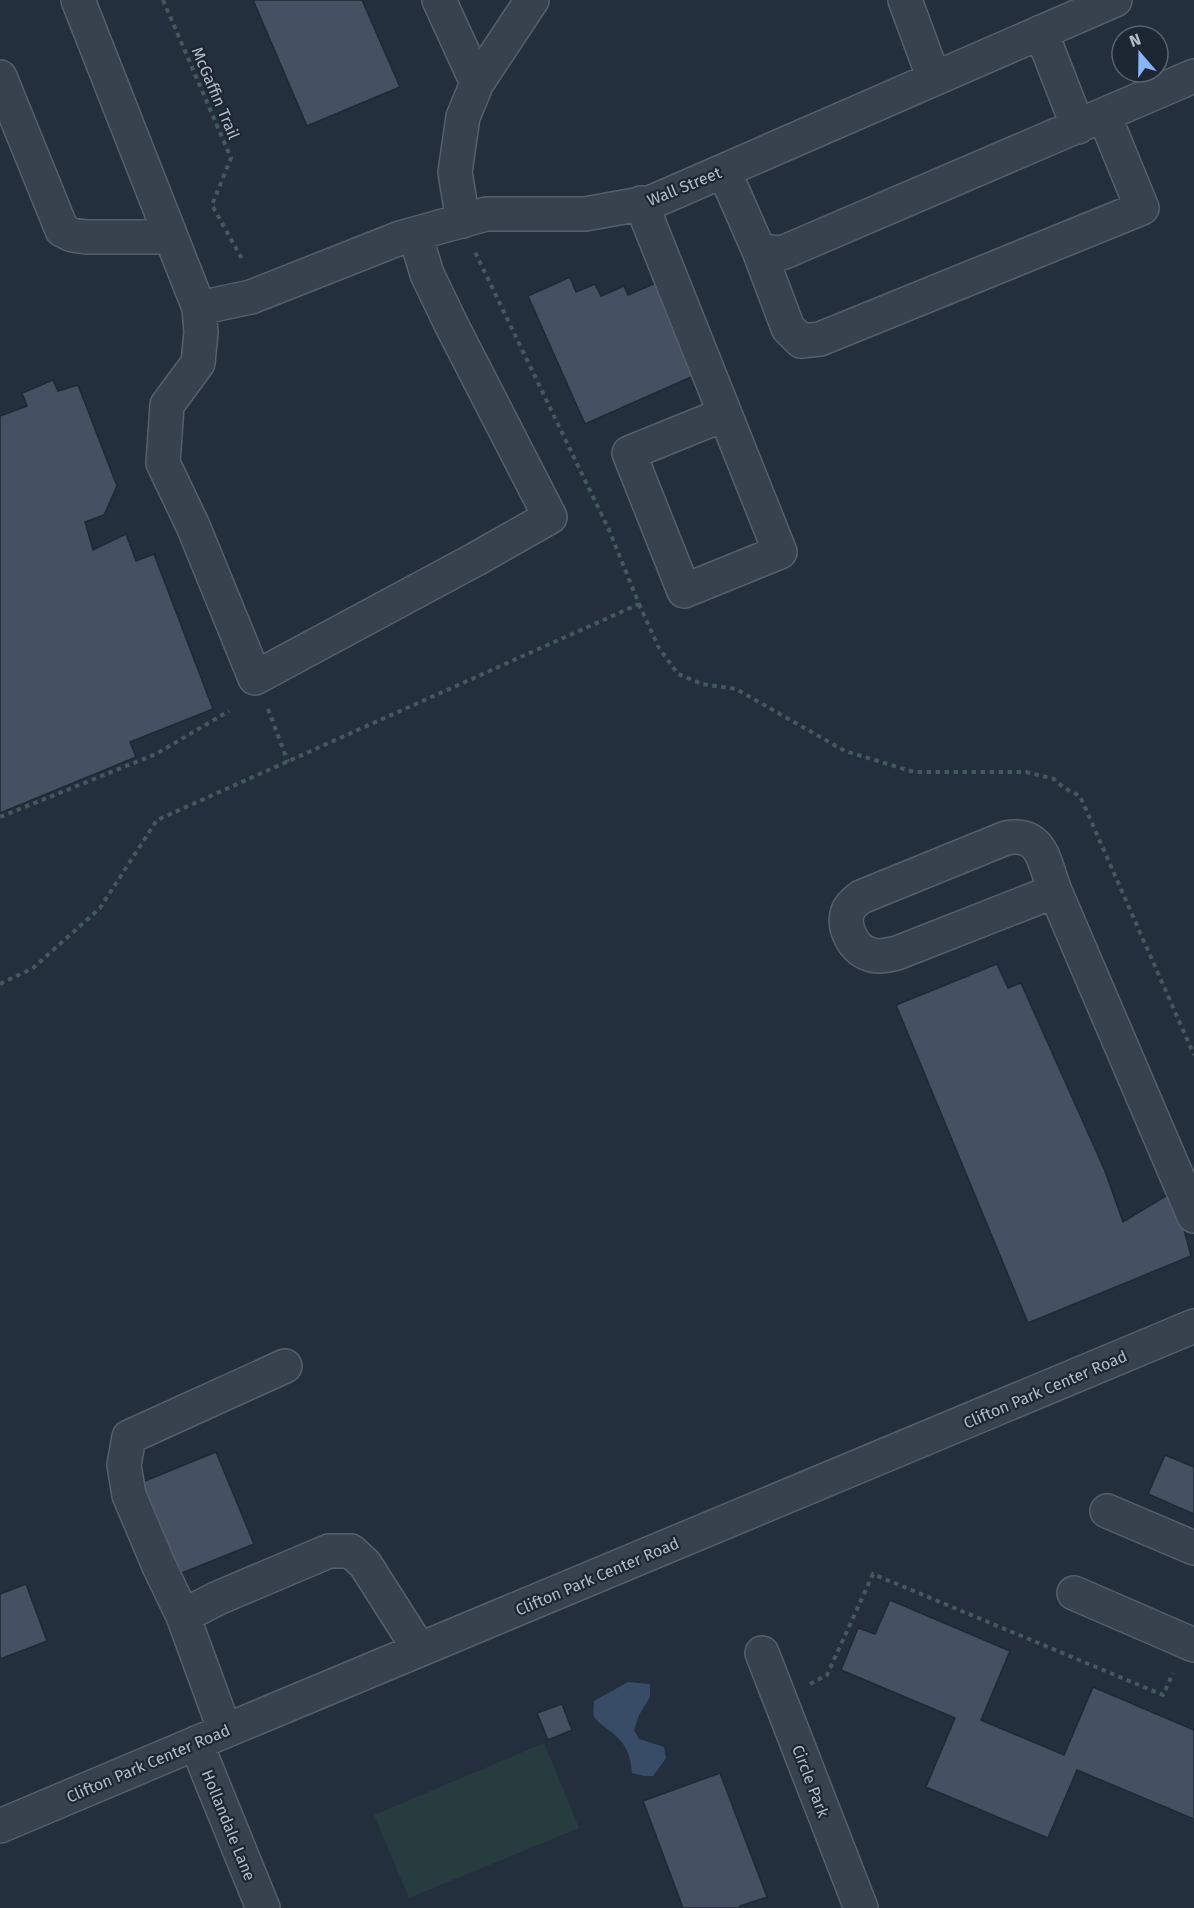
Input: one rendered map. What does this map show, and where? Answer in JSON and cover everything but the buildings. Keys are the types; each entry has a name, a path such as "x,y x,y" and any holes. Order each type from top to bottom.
{"street":[{"path":"78,0 199,308 201,332 198,363 167,405 163,463 193,526 255,678 550,517 427,274 415,234"},
{"path":"439,0 477,83"},
{"path":"463,221 455,172 463,117 477,83 532,0"},
{"path":"905,0 934,79"},
{"name":"Wall Street","path":"199,308 251,297 400,238 486,214 585,214 652,201 1115,0"},
{"path":"724,171 759,250 788,328 801,341 820,339 1142,208 1041,32"},
{"path":"759,250 782,253 1194,76"},
{"path":"0,77 62,230 72,235 86,237 171,237"},
{"path":"640,203 725,414 780,552 684,591 629,453 725,414"},
{"path":"1055,891 897,953 880,956 869,955 857,947 847,925 848,912 854,902 861,897 1005,838 1018,835 1030,839 1036,845 1194,1216"},
{"name":"Clifton Park Center Road","path":"0,1826 1194,1326"},
{"name":"Hollandale Lane","path":"263,1908 210,1737 183,1616 129,1495 124,1465 129,1437 285,1366"},
{"path":"1107,1511 1194,1548"},
{"path":"183,1616 218,1598 329,1551 351,1551 365,1564 419,1649"},
{"path":"1074,1593 1190,1643"},
{"name":"Circle Park","path":"762,1653 861,1908"}],"path":[{"name":"McGaffin Trail","path":"163,0 231,158 212,205 242,259"},
{"path":"639,604 659,648 678,674 702,684 736,689 845,751 914,772 1026,772 1054,779 1064,788 1080,796 1194,1055"},
{"path":"267,709 288,762"},
{"path":"0,817 156,754 229,711"},
{"path":"779,1699 827,1675 873,1574 1163,1695 1190,1643"}],"green space":[{"path":"544,1743 579,1828 409,1898 374,1815"}],"water":[{"path":"628,1682 650,1684 650,1697 639,1715 634,1730 639,1739 664,1747 666,1758 653,1776 632,1773 623,1743 594,1716 594,1701"}]}
